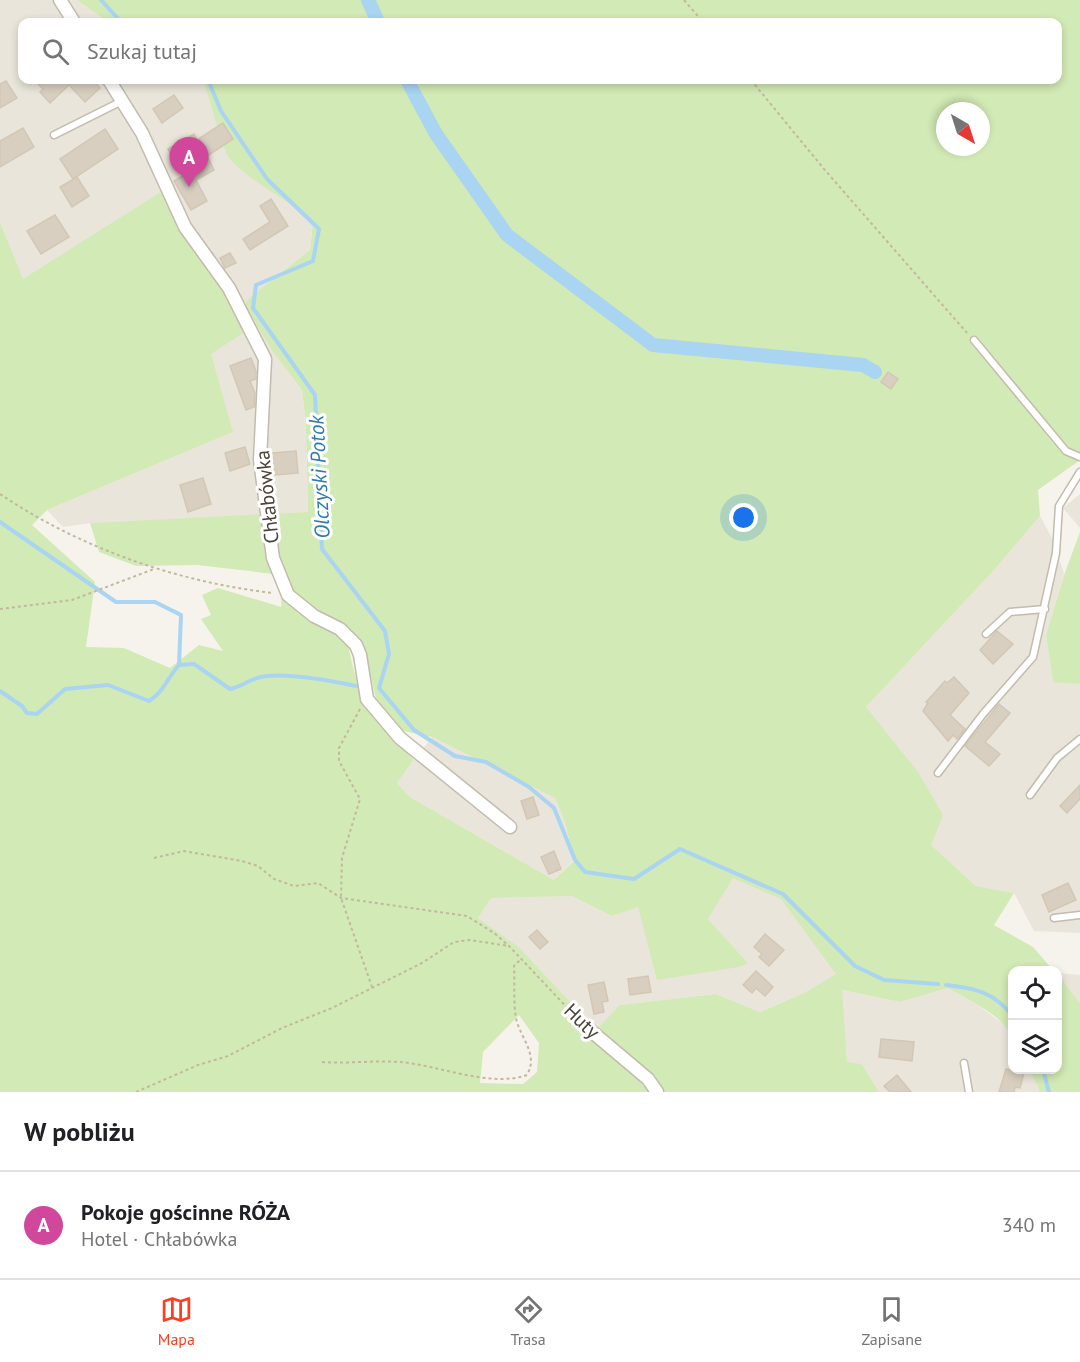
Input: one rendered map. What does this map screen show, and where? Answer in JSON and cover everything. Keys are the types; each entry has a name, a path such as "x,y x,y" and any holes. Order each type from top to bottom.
{"street":[{"path":"60,0 71,18"},
{"name":"Chłabówka","path":"111,84 142,133 185,227 229,288 265,359 260,460 273,558 288,595 314,616 340,629 356,645 367,699"},
{"path":"367,699 400,738 510,827"},
{"name":"Huty","path":"584,1025 648,1079 657,1092"}],"lane":[{"path":"54,135 122,101"},
{"path":"974,340 1066,451 1080,457"},
{"path":"938,773 983,714 1027,667 1033,657 1046,609 1056,554 1059,506 1080,472"},
{"path":"986,634 1010,612 1046,609"},
{"path":"1030,795 1057,758 1080,739"},
{"path":"1054,918 1080,915"},
{"path":"964,1063 969,1092"}],"path":[{"path":"684,0 700,18"},
{"path":"754,84 824,169 974,340"},
{"path":"0,494 32,516 154,568 240,589 288,595"},
{"path":"0,609 72,600 154,568"},
{"path":"367,699 357,712 339,748 339,761 360,799 342,858 341,898 372,987"},
{"path":"154,858 184,851 242,861 258,866 273,879 294,886 318,883 341,898"},
{"name":"Huty","path":"341,898 467,916 494,933 509,946 584,1025"},
{"path":"136,1092 198,1065 228,1056 282,1028 332,1008 422,963 454,942 470,940 509,946"},
{"path":"322,1062 399,1062 472,1076 519,1078 527,1075 532,1067 530,1050 516,1018 514,966 521,959"}],"shaded area":[{"path":"0,0 77,0 102,18 18,18 18,84 204,84 214,110 264,186 293,204 313,222 310,250 248,299 275,355 302,390 306,425 308,513 90,523 63,527 47,510 233,432 22,279 0,222"},
{"path":"1080,494 1080,528 1063,508"},
{"path":"1040,516 1052,538 1064,573 1046,635 1053,681 1080,684 1080,933 1034,931 1014,893 976,886 931,845 866,707 995,569"},
{"path":"432,737 555,798 565,822 574,860 554,880 410,797 397,783"},
{"path":"733,877 781,898 837,974 804,993 760,1012 716,994 621,1005 596,1030 519,947 478,918 491,897 572,896 612,916 638,906 748,963 708,919"},
{"path":"1062,973 1080,975 1080,1003 1062,981"},
{"path":"948,988 978,1005 1008,1028 1008,1074 1031,1074 1039,1089 1038,1092 879,1092 862,1064 847,1063 841,990 900,1002"}],"green space":[{"path":"77,0 1080,0 1080,460 1038,490 1040,516 995,569 866,707 918,772 943,815 931,845 976,886 1014,893 994,925 1033,947 1050,966 1008,966 1008,1031 993,1015 948,988 900,1002 842,990 847,1062 862,1064 879,1092 0,1092 0,222 23,279 164,190 224,285 246,331 211,354 233,432 47,510 32,525 95,582 86,647 124,648 170,668 199,645 223,651 201,619 211,615 202,595 218,588 281,607 283,575 197,565 136,566 99,552 90,523 308,512 306,425 302,390 275,355 245,306 248,299 310,250 313,222 247,175 229,158 204,84 1062,84 1062,18 102,18","holes":["349,649 367,658 376,700 399,730 432,737 555,798 565,822 574,861 554,880 410,797 397,783 414,760 371,710 358,685","733,878 781,899 836,974 804,993 760,1012 716,994 620,1005 596,1030 519,947 478,918 491,898 572,896 612,916 638,907 657,980 739,967 748,963 708,919","519,1015 539,1043 537,1072 523,1084 480,1083 483,1052"]},
{"path":"1080,532 1080,684 1053,682 1046,635"},
{"path":"1062,980 1080,1003 1080,1092 1038,1092 1039,1089 1031,1074 1062,1074"}],"building":[{"path":"6,81 17,98 0,108 0,84"},
{"path":"38,84 96,84 100,88 85,102 69,85 50,103 40,92 43,89"},
{"path":"174,95 183,108 162,123 153,109"},
{"path":"223,123 233,139 207,156 214,170 196,180 207,201 191,210 174,181 183,176 168,149 194,134 197,140"},
{"path":"23,128 34,147 0,167 0,141"},
{"path":"105,129 118,149 73,179 60,159"},
{"path":"77,177 89,196 72,207 60,187"},
{"path":"271,199 288,226 250,250 243,239 270,222 260,206"},
{"path":"55,215 69,237 41,254 27,231"},
{"path":"230,253 236,263 225,268 220,258"},
{"path":"251,358 256,371 256,379 250,381 255,393 254,407 246,410 230,366"},
{"path":"888,372 898,379 891,389 881,382"},
{"path":"245,447 250,464 230,471 225,453"},
{"path":"296,451 298,473 274,475 272,453"},
{"path":"203,478 211,504 188,512 180,485"},
{"path":"997,631 1013,644 993,664 980,650"},
{"path":"954,677 969,693 950,715 965,729 957,739 953,735 948,741 923,711 928,703 926,702 945,681 947,683"},
{"path":"999,704 1010,713 985,742 1000,754 989,766 965,746"},
{"path":"1080,785 1080,799 1067,813 1060,806"},
{"path":"533,797 539,815 527,819 521,801"},
{"path":"554,851 561,869 549,874 541,857"},
{"path":"1068,883 1076,900 1049,912 1042,895"},
{"path":"537,930 548,942 540,949 529,937"},
{"path":"765,934 784,950 769,966 759,957 762,954 754,947"},
{"path":"756,971 773,987 765,996 756,988 752,993 743,985"},
{"path":"648,976 651,992 630,995 628,979"},
{"path":"604,982 608,1001 602,1002 604,1012 594,1014 588,985"},
{"path":"881,1039 914,1042 912,1061 879,1057"},
{"path":"1006,1069 1008,1074 1024,1074 1020,1088 1015,1087 1014,1092 999,1092"},
{"path":"897,1075 911,1092 890,1092 884,1086"}],"waterway":[{"name":"Olczyski Potok","path":"101,0 117,18"},
{"path":"368,0 376,18"},
{"name":"Olczyski Potok","path":"210,84 221,111 267,179 319,229 313,261 256,285 253,308 315,395 322,549 385,631 389,654 379,688 414,730 455,756 486,762 529,787 554,808 575,860 585,872 634,879 680,849 783,894 855,966 884,980 938,984"},
{"path":"409,84 436,134 507,235 653,345 863,365 875,372"},
{"path":"0,522 116,602 155,602 181,615 179,665"},
{"path":"0,691 22,706 27,713 37,714 65,689 108,685 149,701 162,689 179,665 194,664 230,689 257,678 271,676 308,678 356,686"},
{"name":"Olczyski Potok","path":"946,985 983,992 1008,1010"},
{"name":"Olczyski Potok","path":"1044,1074 1049,1092"}],"place":[{"name":"Pokoje gościnne RÓŻA","path":"189,187"}]}
